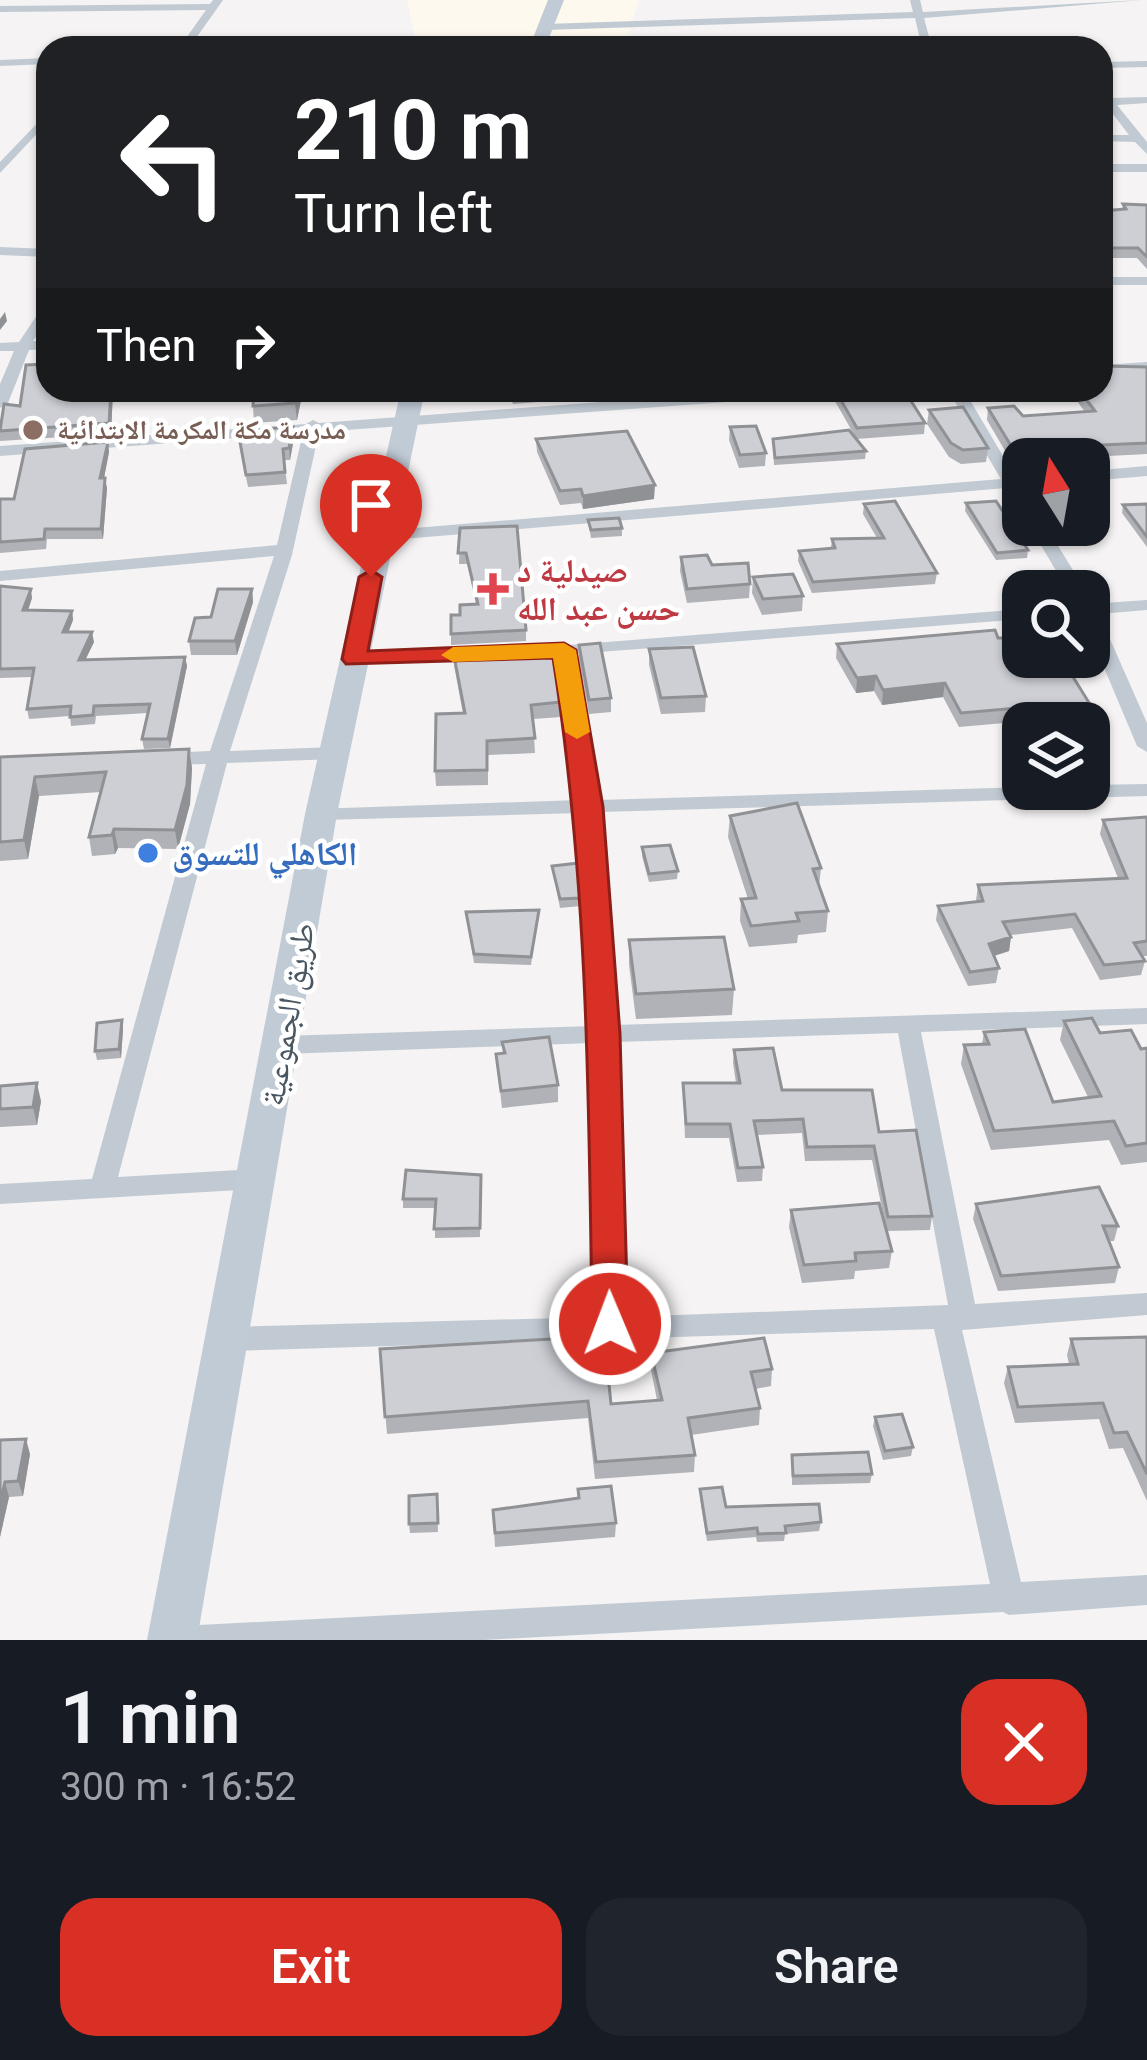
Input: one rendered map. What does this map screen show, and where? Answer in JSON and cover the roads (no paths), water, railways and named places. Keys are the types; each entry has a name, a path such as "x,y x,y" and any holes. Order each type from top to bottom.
{"main road":[{"path":"542,36 556,0"},
{"name":"طريق الجموعية","path":"172,1640 322,814 409,404"}],"street":[{"path":"915,0 925,36"},
{"path":"586,36 1136,0 1147,13"},
{"path":"0,9 215,4"},
{"path":"192,36 215,4"},
{"path":"0,63 36,62"},
{"path":"1113,65 1147,64"},
{"path":"1113,98 1147,100"},
{"path":"1113,109 1142,144"},
{"path":"0,169 36,128"},
{"path":"0,145 22,144"},
{"path":"1113,168 1147,168"},
{"path":"0,251 36,252"},
{"path":"1113,281 1146,281"},
{"path":"0,403 36,327"},
{"path":"0,346 36,345"},
{"path":"1113,368 1147,365"},
{"path":"0,451 313,425 409,404 468,402"},
{"path":"964,402 1002,459"},
{"path":"102,1188 218,757 284,550 313,425"},
{"path":"1110,474 1147,471"},
{"path":"379,536 1002,483"},
{"path":"0,576 284,550"},
{"path":"1110,608 1147,605"},
{"path":"610,1324 604,1034 590,807 553,650 1002,616"},
{"path":"1110,651 1139,708 1147,746"},
{"path":"354,659 494,653"},
{"path":"131,760 334,753"},
{"path":"322,814 1147,790"},
{"path":"282,1045 1147,1016"},
{"path":"908,1024 955,1320 1009,1600"},
{"path":"0,1194 257,1179"},
{"path":"228,1339 610,1324 955,1320 1147,1304"},
{"path":"199,1640 1147,1590"}],"place":[{"name":"مدرسة مكة المكرمة الابتدائية","path":"33,430"},
{"name":"صيدلية د حسن عبد الله","path":"493,589"},
{"name":"الكاهلي للتسوق","path":"148,853"}]}
